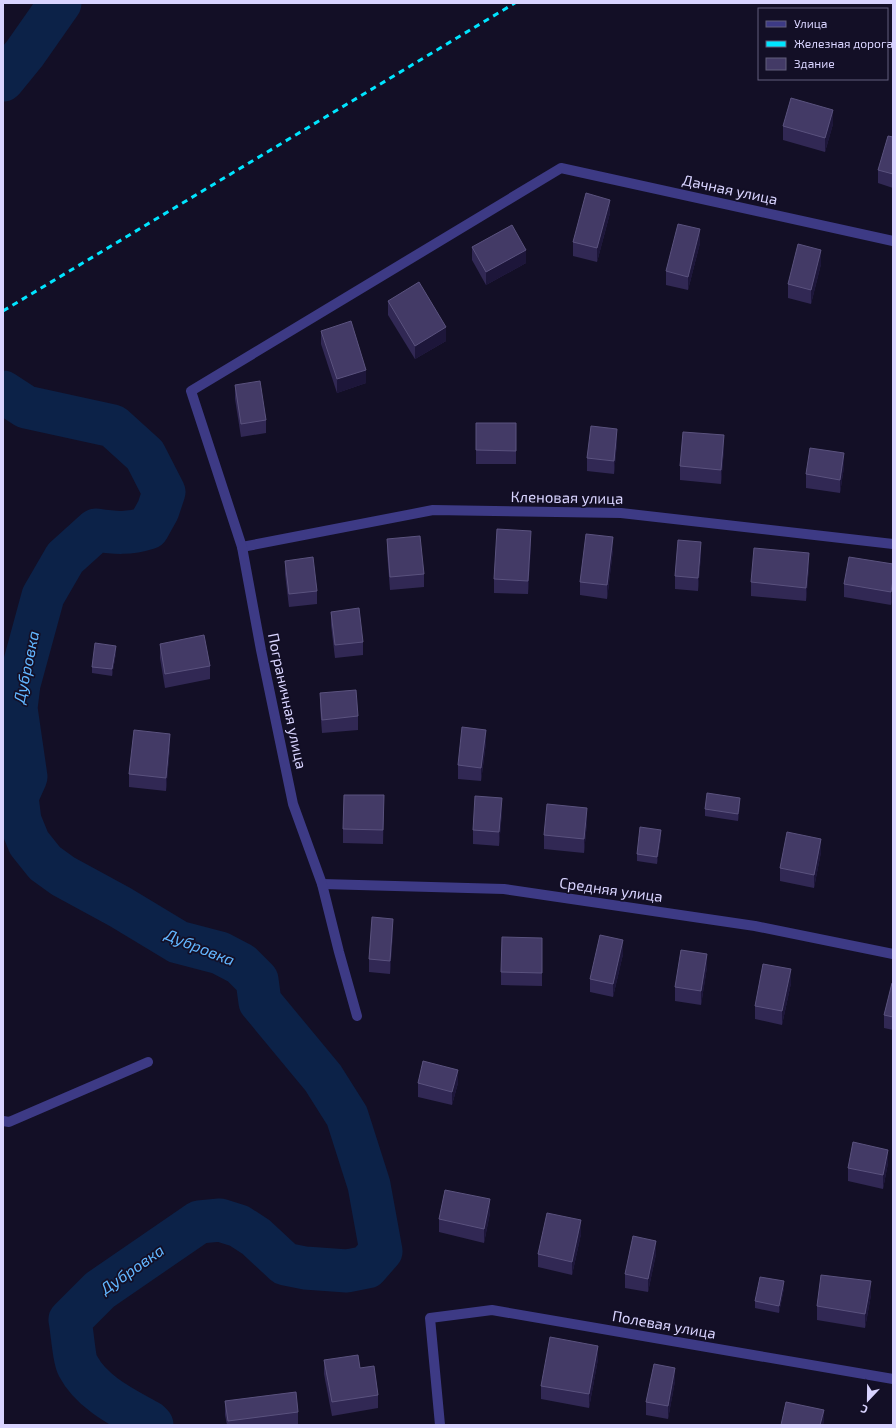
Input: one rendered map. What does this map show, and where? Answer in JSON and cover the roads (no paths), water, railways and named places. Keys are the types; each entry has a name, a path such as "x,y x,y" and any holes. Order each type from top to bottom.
{"street":[{"name":"Дачная улица","path":"191,391 561,168 893,241"},
{"name":"Пограничная улица","path":"191,391 242,547 261,650 293,804 322,884 357,1016"},
{"name":"Кленовая улица","path":"242,547 433,510 621,513 893,544"},
{"name":"Средняя улица","path":"322,884 504,890 755,926 893,954"},
{"path":"3,1121 9,1122 148,1062"},
{"name":"Полевая улица","path":"440,1425 430,1318 492,1310 893,1379"}],"waterway":[{"name":"Дубровка","path":"3,80 25,53 60,3"},
{"name":"Дубровка","path":"3,392 26,407 113,426 145,455 164,492 158,510 148,528 122,532 96,530 65,558 43,596 19,684 16,708 26,777 17,797 20,821 29,843 45,863 63,876 120,907 178,942 220,953 241,964 257,980 260,1002 323,1078 347,1116 369,1185 381,1251 367,1267 347,1271 305,1268 285,1264 256,1237 239,1226 220,1220 199,1222 100,1290 70,1320 74,1351 78,1366 84,1376 100,1392 152,1425"}],"railway":[{"path":"3,311 515,3"}]}
